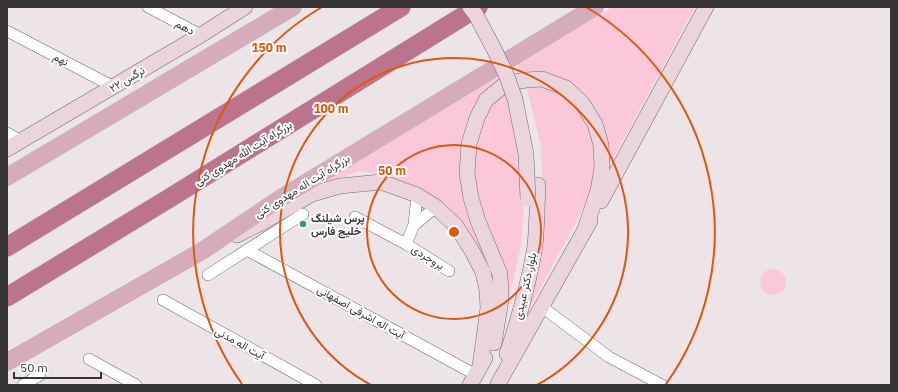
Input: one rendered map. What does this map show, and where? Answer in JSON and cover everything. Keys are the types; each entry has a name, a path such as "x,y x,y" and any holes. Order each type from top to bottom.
{"highway":[{"path":"7,247 401,7"},
{"name":"بزرگراه آیت الله مهدوی کنی","path":"7,297 168,200 478,7"}],"main road":[{"name":"نرگس ۲۲","path":"7,149 114,87 245,7"},
{"path":"7,177 292,7"},
{"name":"بلوار دکتر عبیدی","path":"470,7 476,15 494,49 506,74 515,99 526,154 528,199 525,252 514,296 494,343 475,375"},
{"name":"بلوار دکتر عبیدی","path":"481,7 499,39 521,93 534,150 538,185 535,245 530,271 522,307 497,384"},
{"name":"بزرگراه آیت اله مهدوی کنی","path":"7,362 202,251 281,198 595,7"},
{"path":"497,384 542,307 706,7"},
{"path":"494,343 501,300 500,274 478,221 471,198 467,173 469,144 477,118 486,100 503,86 514,82 542,78 566,88 582,103 595,124 601,145 602,167 598,191 585,229"},
{"path":"202,251 263,222 312,194 340,186 381,182 417,195 436,207 456,226 483,272 487,290 488,308 475,375"}],"street":[{"name":"دهم","path":"148,7 201,35"},
{"name":"نهم","path":"7,31 114,87"},
{"path":"7,133 21,141"},
{"name":"بروجردی","path":"406,244 414,225 417,195"},
{"name":"بروجردی","path":"414,225 436,207"},
{"path":"208,275 303,214"},
{"name":"بروجردی","path":"355,217 406,244 449,271"},
{"name":"آیت اله اشرفی اصفهانی","path":"247,250 475,375"},
{"name":"آیت اله مدنی","path":"163,300 316,385"},
{"path":"542,307 610,357 662,385"},
{"path":"89,359 136,385"},
{"path":"23,385 40,376"}],"shaded area":[{"path":"613,7 695,7 609,166 602,122 589,100 575,86 552,76 534,71 521,72 517,63"},
{"path":"499,76 501,81 475,105 462,143 495,270 498,299 489,272 408,184 377,174 359,171 310,189 377,150 474,89"},
{"path":"526,85 537,85 561,94 571,102 587,124 592,136 597,163 591,193 521,324 544,217 541,146"},
{"path":"506,93 522,152 524,203 521,244 512,286 504,310 481,216 473,170 477,142 487,111 498,97"},
{"path":"773,269 782,273 786,282 782,291 773,295 764,291 760,282 764,273"}],"place":[{"name":"پرس شیلنگ خلیج فارس","path":"303,224"}]}
